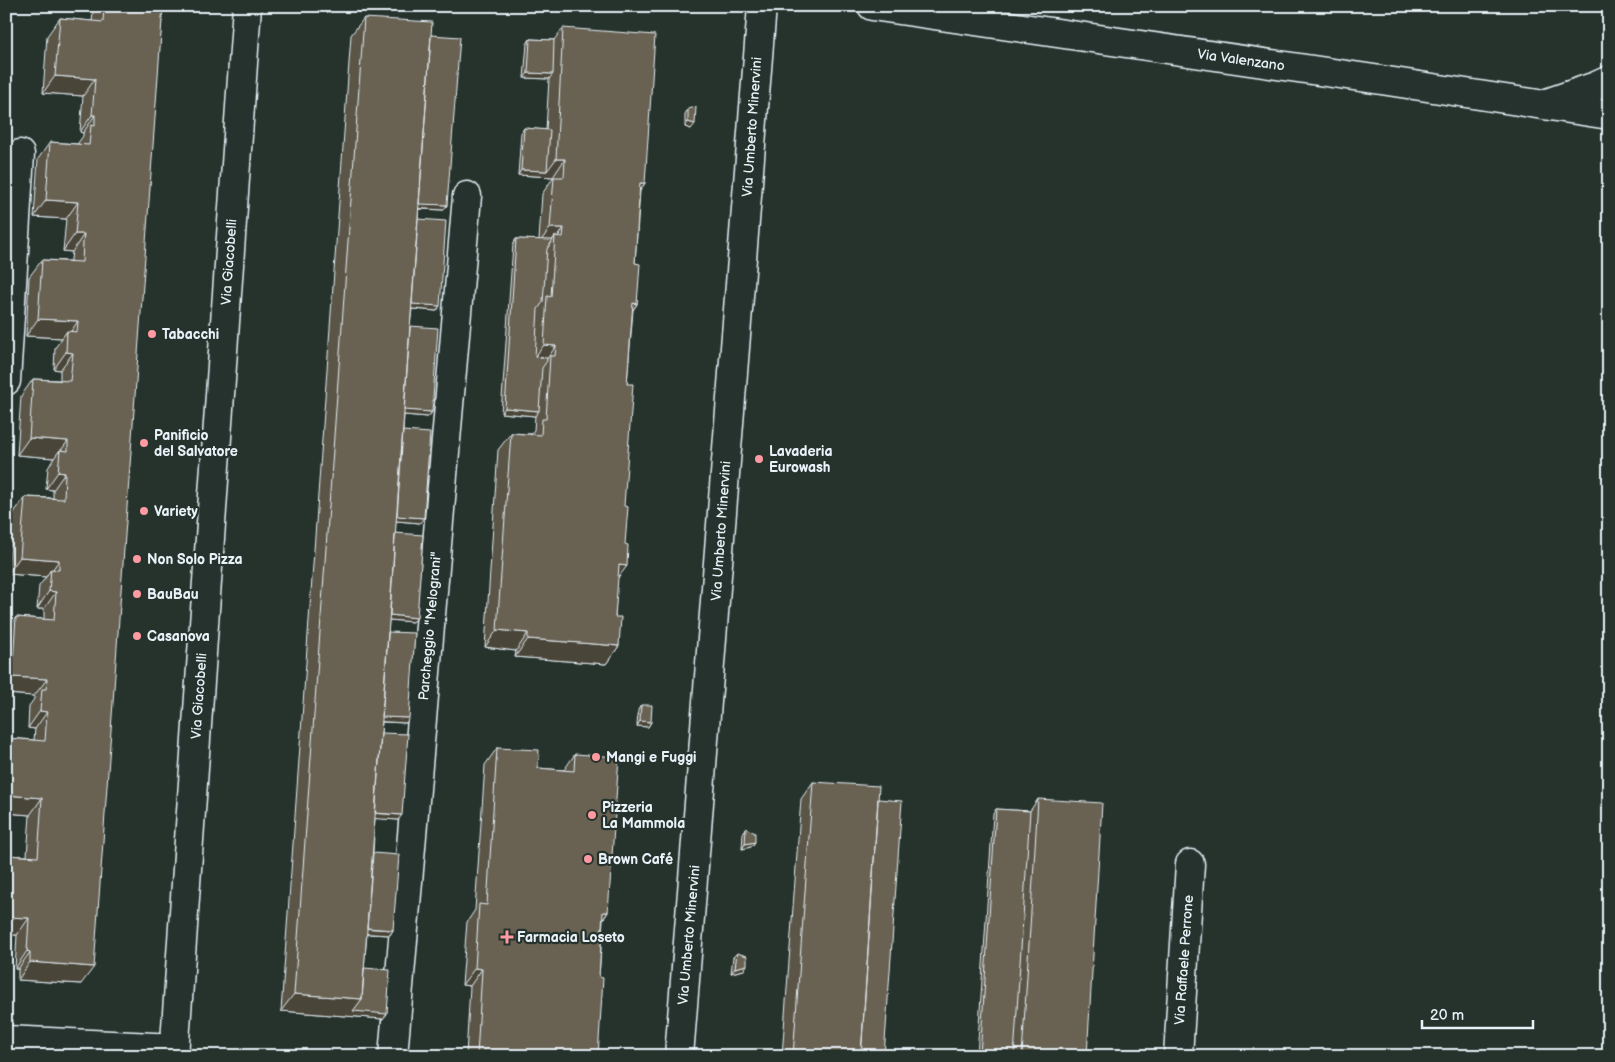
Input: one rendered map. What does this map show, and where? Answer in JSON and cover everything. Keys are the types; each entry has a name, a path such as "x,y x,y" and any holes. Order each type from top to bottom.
{"street":[{"name":"Via Giacobelli","path":"175,1052 247,6"},
{"name":"Via Umberto Minervini","path":"679,1056 762,6"},
{"name":"Via Valenzano","path":"872,6 1609,115"},
{"path":"1543,105 1609,80"},
{"path":"1543,105 1609,123"},
{"path":"6,381 20,154"},
{"name":"Parcheggio \"Melograni\"","path":"393,1056 467,196"},
{"name":"Via Raffaele Perrone","path":"1178,1056 1190,864"},
{"path":"6,1040 175,1052"}],"building":[{"path":"104,6 163,6 94,967 30,962 30,952 27,951 29,918 6,917 6,855 38,857 42,798 6,795 6,753 7,738 45,741 47,712 40,711 42,689 46,689 47,679 12,677 16,617 54,620 56,592 49,591 51,569 59,570 59,560 20,557 25,497 64,499 65,473 58,472 60,450 68,451 68,441 29,438 33,379 70,381 73,353 66,352 67,331 77,332 78,321 38,319 42,260 82,262 84,234 75,234 78,202 46,200 50,142 89,145 91,125 95,126 95,115 92,115 95,79 55,76 60,18 103,22"},
{"path":"364,18 432,22 362,999 294,994"},
{"path":"563,28 655,35 645,183 640,183 635,263 640,264 637,304 633,303 627,384 633,384 624,506 628,507 625,544 628,545 627,566 619,565 615,617 621,617 619,646 528,639 528,633 497,630 511,433 541,435 542,419 546,419 550,356 555,356 556,346 544,345 547,296 551,297 555,236 563,237 564,228 550,228 554,177 564,177 565,159 556,159"},
{"path":"431,35 460,37 447,205 419,204"},
{"path":"530,39 554,40 553,74 528,73"},
{"path":"696,107 695,124 688,122 688,109"},
{"path":"524,128 550,130 547,171 521,170"},
{"path":"418,219 446,221 440,306 412,304"},
{"path":"516,239 553,240 547,249 543,302 538,309 535,357 547,358 542,368 539,411 505,408"},
{"path":"410,326 438,328 432,412 404,410"},
{"path":"403,431 430,433 424,518 397,516"},
{"path":"395,533 423,535 417,618 390,615"},
{"path":"388,632 415,633 409,718 382,717"},
{"path":"641,705 652,705 651,722 640,721"},
{"path":"381,733 408,734 402,815 375,813"},
{"path":"497,748 539,750 538,768 574,771 575,754 619,757 608,912 603,912 599,977 603,978 598,1056 477,1056 482,969 475,968 479,904 487,905"},
{"path":"813,782 879,786 861,1056 793,1056"},
{"path":"878,799 902,801 884,1056 861,1056"},
{"path":"1038,799 1102,803 1087,1056 1022,1056"},
{"path":"996,809 1030,811 1014,1056 980,1056"},
{"path":"746,828 755,833 755,842 745,844"},
{"path":"373,853 399,855 393,930 367,928"},
{"path":"737,953 747,956 747,965 735,968"},
{"path":"364,968 390,970 387,1014 353,1011 362,999"}],"place":[{"name":"Tabacchi","path":"152,334"},
{"name":"Panificio del Salvatore","path":"144,443"},
{"name":"Lavaderia Eurowash","path":"759,459"},
{"name":"Variety","path":"144,511"},
{"name":"Non Solo Pizza","path":"137,559"},
{"name":"BauBau","path":"137,594"},
{"name":"Casanova","path":"137,636"},
{"name":"Mangi e Fuggi","path":"596,757"},
{"name":"Pizzeria La Mammola","path":"592,815"},
{"name":"Brown Café","path":"588,859"},
{"name":"Farmacia Loseto","path":"507,937"}]}
